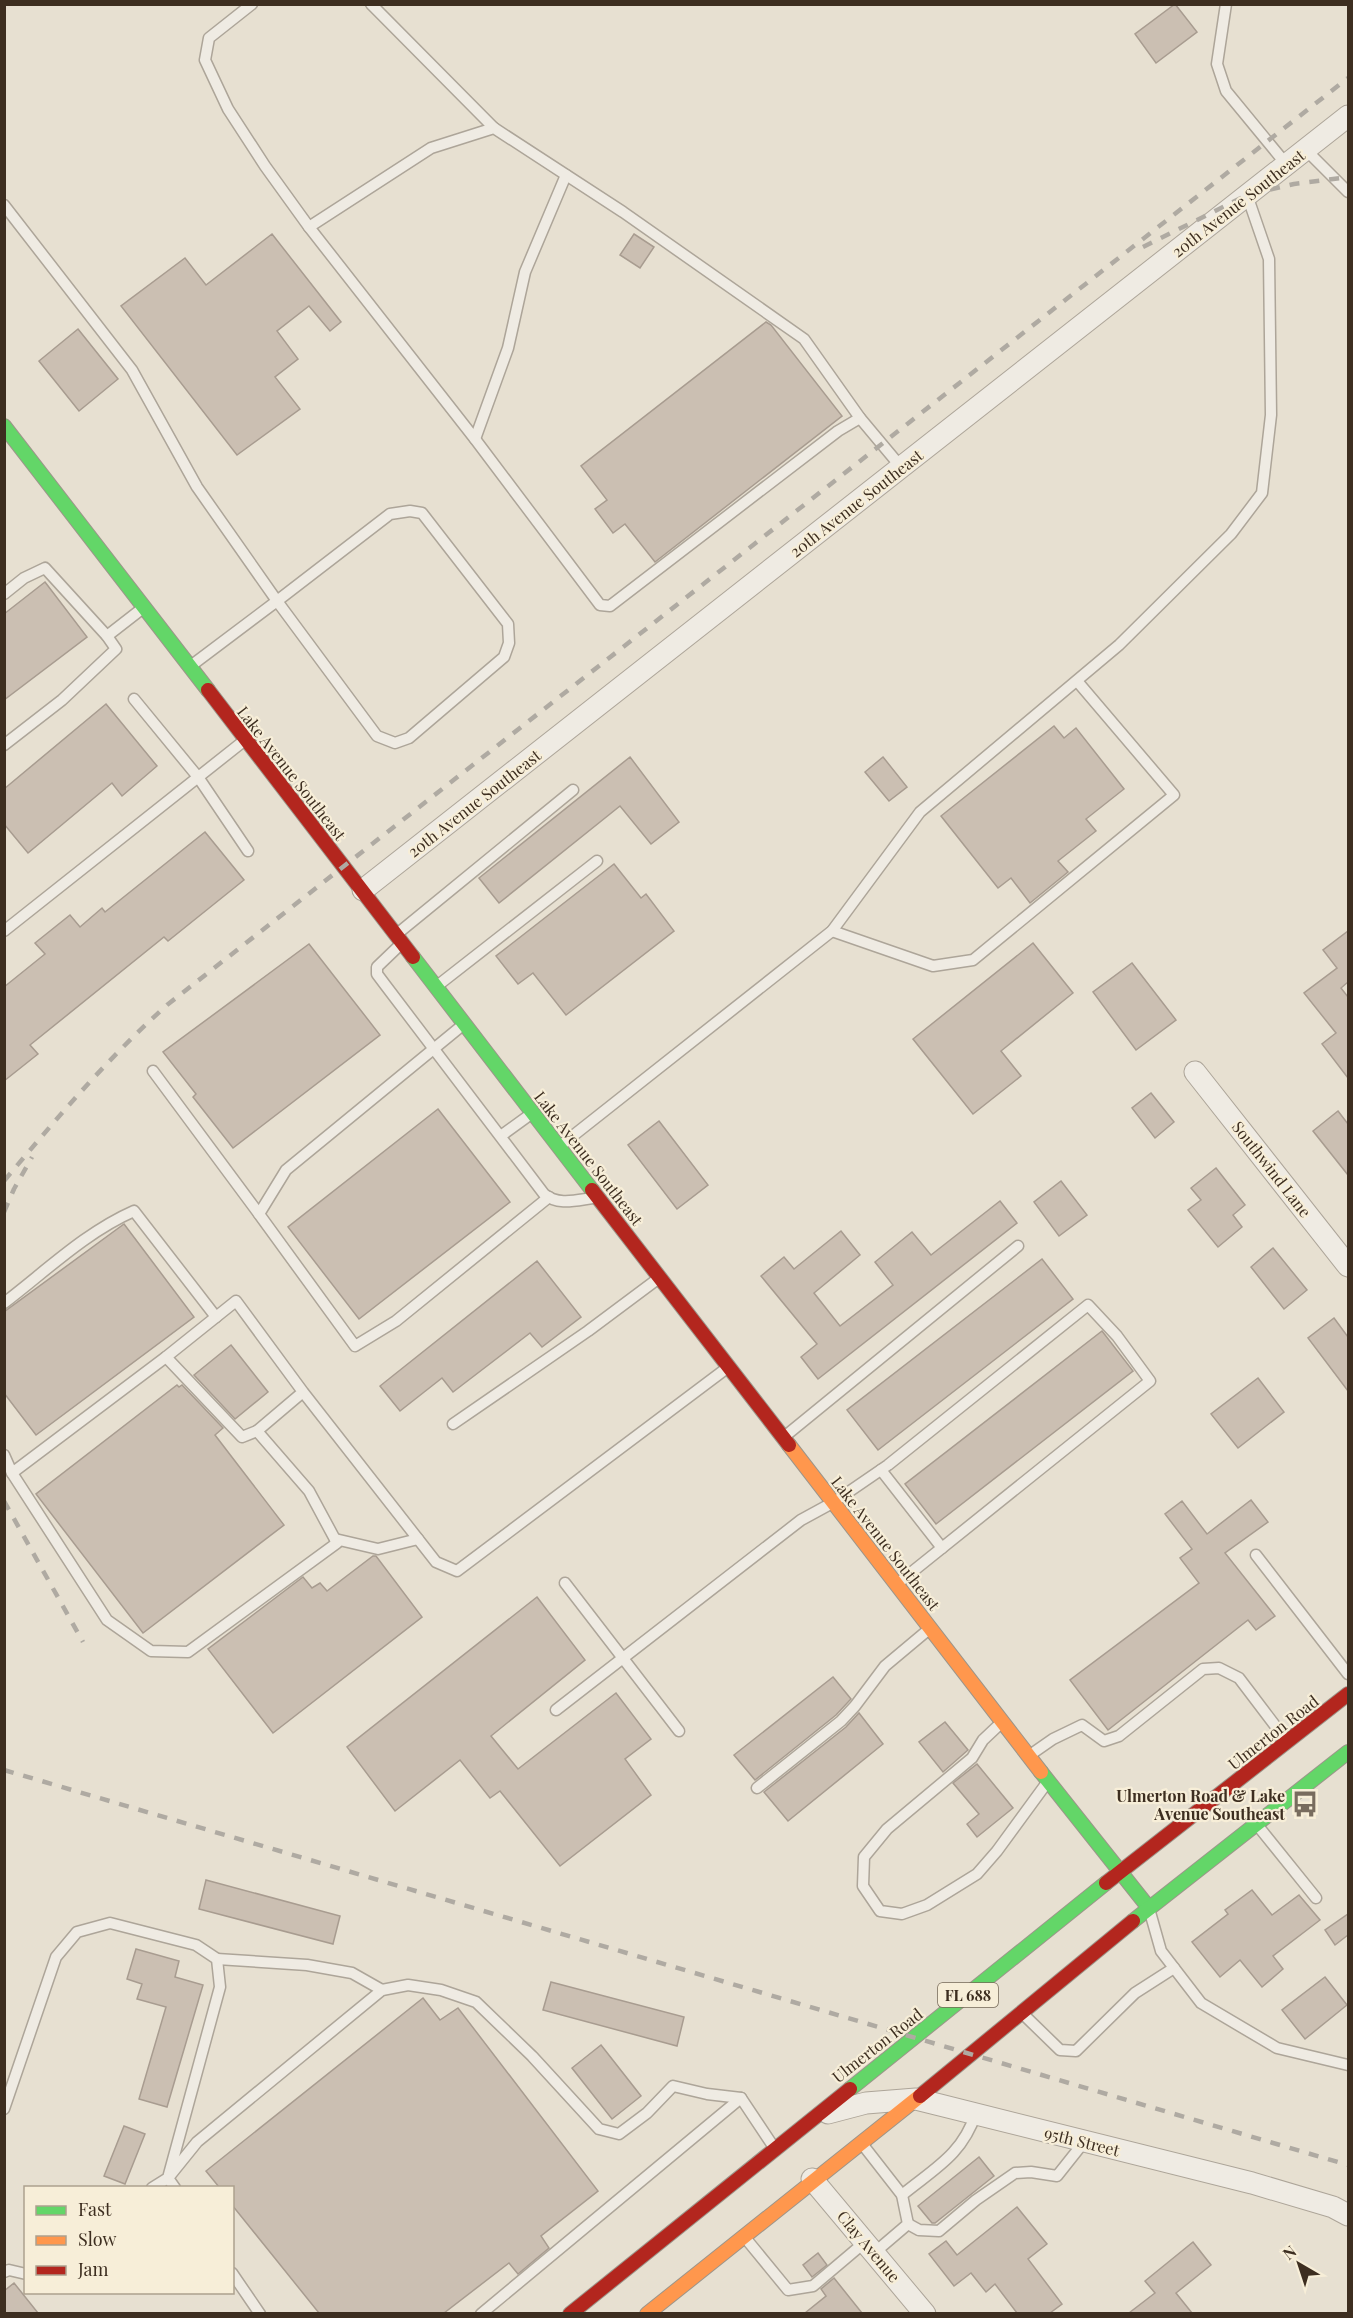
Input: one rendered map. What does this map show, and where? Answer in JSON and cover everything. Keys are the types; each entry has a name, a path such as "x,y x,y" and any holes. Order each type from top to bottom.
{"main road":[{"name":"Lake Avenue Southeast","path":"4,426 1002,1722 1149,1908"},
{"name":"Ulmerton Road","path":"570,2313 813,2116 1348,1694"},
{"name":"FL 688","path":"647,2313 812,2179 916,2099 1149,1908 1348,1752"}],"street":[{"name":"20th Avenue Southeast","path":"363,890 1348,116"},
{"name":"Southwind Lane","path":"1195,1072 1348,1266"},
{"name":"95th Street","path":"813,2116 866,2103 916,2099 1252,2183 1333,2207 1348,2215"},
{"name":"Clay Avenue","path":"812,2179 925,2313"}],"lane":[{"path":"252,4 209,38 205,60 228,109 309,227 476,439 600,605 610,606 838,430 861,418"},
{"path":"371,4 494,128 623,212 804,339 861,418 902,467"},
{"path":"1226,4 1216,64 1226,92 1286,164"},
{"path":"309,227 431,148 494,128"},
{"path":"1305,150 1348,192"},
{"path":"476,439 508,348 525,272 566,175"},
{"path":"560,1146 832,931 920,812 1119,645 1231,534 1262,493 1271,415 1269,259 1247,195"},
{"path":"4,205 132,369 197,487 277,601 377,736 394,743 409,738 504,657 509,643 508,624 422,513 410,511 390,513 277,601 189,668"},
{"path":"4,594 24,578 45,568 107,636 116,649 62,700 4,745"},
{"path":"107,636 143,608"},
{"path":"832,931 933,966 973,960 1174,795 1077,681"},
{"path":"134,699 198,777 248,851"},
{"path":"4,931 245,739"},
{"path":"573,790 400,938 380,962 378,974 549,1197 564,1202 599,1197"},
{"path":"437,986 597,861"},
{"path":"259,1214 286,1170 327,1134 465,1023"},
{"path":"153,1071 355,1346 396,1321 549,1197"},
{"path":"502,1135 533,1112"},
{"path":"4,1303 89,1237 134,1210 216,1317"},
{"path":"784,1437 1018,1246"},
{"path":"453,1424 588,1331 660,1277"},
{"path":"12,1473 236,1301 303,1392 436,1562 457,1570 729,1366"},
{"path":"556,1710 801,1520 834,1502 880,1470 1088,1305 1117,1336 1150,1381 897,1585"},
{"path":"166,1357 242,1437 257,1431 303,1392"},
{"path":"4,1455 12,1473 107,1620 151,1651 188,1652 337,1543 309,1491 257,1431"},
{"path":"880,1470 942,1548"},
{"path":"335,1539 378,1550 418,1539"},
{"path":"1256,1555 1348,1674"},
{"path":"565,1584 679,1731"},
{"path":"757,1788 841,1721 885,1666 930,1628"},
{"path":"1029,1756 1053,1739 1082,1725 1104,1741 1119,1736 1203,1669 1220,1668 1239,1678 1287,1742"},
{"path":"1002,1722 983,1740 972,1758 887,1829 864,1857 863,1886 880,1911 902,1914 927,1905 977,1874 997,1851 1048,1781"},
{"path":"1256,1824 1316,1898"},
{"path":"1149,1908 1161,1951 1201,2003 1277,2048 1348,2065"},
{"path":"4,2109 56,1958 77,1932 110,1923 195,1944 218,1959 307,1965 352,1973 382,1990"},
{"path":"171,2183 220,1987 218,1959"},
{"path":"1022,2012 1060,2050 1076,2051 1135,1993 1174,1968"},
{"path":"171,2183 197,2142 382,1990 408,1985 441,1990 476,2002 532,2056 599,2129 619,2134 647,2114 674,2085 707,2094 741,2098 775,2149"},
{"path":"481,2313 741,2098"},
{"path":"902,2195 957,2151 969,2132 975,2113"},
{"path":"861,2142 902,2195 908,2224 919,2230 939,2231 976,2200 1015,2173 1031,2172 1057,2176 1084,2142"},
{"path":"743,2235 788,2290 813,2286 908,2224"},
{"path":"4,2272 9,2270 24,2274"},
{"path":"234,2276 260,2313"}],"building":[{"path":"1175,4 1197,32 1156,63 1135,34"},
{"path":"272,234 341,322 330,331 309,306 277,331 298,359 275,377 300,409 237,455 121,306 185,258 206,285"},
{"path":"634,234 654,247 640,268 620,255"},
{"path":"766,322 771,325 842,416 655,562 625,524 613,533 595,509 607,500 581,466"},
{"path":"78,329 118,379 79,411 39,361"},
{"path":"45,582 87,637 4,700 4,614"},
{"path":"106,704 157,766 122,796 112,783 28,853 4,824 4,789"},
{"path":"1054,726 1064,738 1076,728 1124,789 1086,819 1096,831 1058,861 1068,872 1030,903 1011,878 998,888 941,816"},
{"path":"630,757 679,822 651,844 620,806 499,903 479,878"},
{"path":"883,757 907,787 889,801 865,772"},
{"path":"205,832 244,880 168,941 164,937 30,1045 38,1054 4,1081 4,987 45,954 35,943 70,915 80,927 102,908 105,912"},
{"path":"614,864 641,898 646,894 674,931 566,1015 533,973 518,984 496,956"},
{"path":"1348,931 1348,982 1341,988 1348,997 1348,1078 1322,1044 1336,1033 1304,993 1337,968 1323,950"},
{"path":"1033,943 1073,993 1001,1051 1021,1076 973,1114 913,1039"},
{"path":"309,944 380,1035 233,1148 193,1097 196,1094 163,1052"},
{"path":"1132,963 1176,1020 1136,1050 1093,992"},
{"path":"1151,1093 1174,1122 1155,1138 1132,1108"},
{"path":"438,1109 510,1202 359,1319 288,1227"},
{"path":"1338,1111 1348,1124 1348,1175 1313,1131"},
{"path":"659,1121 708,1185 677,1209 628,1145"},
{"path":"1216,1168 1245,1205 1233,1215 1242,1227 1218,1247 1188,1210 1201,1200 1191,1188"},
{"path":"1061,1181 1087,1215 1059,1236 1034,1202"},
{"path":"1000,1201 1017,1223 818,1379 801,1357 817,1344 761,1276 784,1257 794,1269 841,1231 860,1255 814,1293 840,1326 893,1285 875,1262 912,1232 931,1255"},
{"path":"124,1224 194,1317 36,1435 4,1393 4,1312"},
{"path":"1273,1248 1307,1290 1284,1309 1251,1267"},
{"path":"1042,1259 1073,1299 878,1450 847,1410"},
{"path":"537,1261 581,1317 542,1347 530,1333 453,1392 442,1378 400,1411 380,1386"},
{"path":"1334,1318 1348,1337 1348,1391 1308,1338"},
{"path":"1102,1331 1133,1371 936,1524 905,1484"},
{"path":"231,1345 268,1392 235,1419 194,1375"},
{"path":"1258,1378 1284,1412 1238,1448 1211,1414"},
{"path":"177,1385 179,1387 182,1385 223,1428 215,1435 284,1525 143,1633 36,1494"},
{"path":"1251,1500 1268,1522 1225,1553 1275,1616 1256,1630 1248,1620 1108,1730 1070,1680 1199,1583 1180,1558 1192,1549 1165,1514 1182,1501 1207,1534"},
{"path":"376,1556 422,1617 273,1733 208,1649 303,1577 312,1588 320,1583 327,1591"},
{"path":"537,1597 585,1660 491,1736 518,1769 616,1693 651,1739 625,1759 651,1795 560,1866 500,1791 490,1798 460,1760 395,1811 347,1747"},
{"path":"833,1677 851,1699 836,1715 755,1780 734,1755"},
{"path":"859,1713 883,1744 788,1821 764,1792 846,1727"},
{"path":"945,1722 968,1750 943,1772 919,1742"},
{"path":"977,1764 1013,1808 977,1837 967,1824 979,1814 953,1783"},
{"path":"206,1880 340,1916 333,1944 199,1909"},
{"path":"1252,1890 1272,1915 1299,1895 1320,1920 1273,1956 1283,1969 1262,1987 1240,1960 1220,1977 1192,1942 1228,1914 1225,1910"},
{"path":"1348,1914 1348,1935 1335,1945 1325,1930"},
{"path":"136,1949 179,1961 175,1977 203,1985 167,2107 139,2099 166,2007 137,1999 142,1984 127,1979"},
{"path":"1325,1977 1347,2005 1305,2039 1282,2010"},
{"path":"551,1982 684,2017 677,2046 543,2010"},
{"path":"423,1998 440,2020 458,2008 598,2191 541,2236 549,2248 518,2274 509,2263 444,2313 319,2313 234,2207 234,2186 218,2186 206,2171"},
{"path":"601,2045 641,2096 612,2119 572,2068"},
{"path":"124,2126 145,2134 125,2184 104,2176"},
{"path":"979,2157 994,2176 935,2223 932,2223 918,2206"},
{"path":"1017,2207 1047,2244 1028,2259 1062,2304 1050,2313 1017,2313 995,2284 986,2292 971,2273 954,2286 929,2254 946,2241 957,2255"},
{"path":"1193,2242 1211,2265 1176,2293 1192,2313 1129,2313 1155,2293 1145,2281"},
{"path":"818,2253 827,2265 812,2277 803,2265"},
{"path":"834,2278 862,2313 805,2313 826,2296 821,2289"},
{"path":"14,2283 38,2313 4,2313 4,2291"}],"railway":[{"path":"4,1181 103,1068 167,1005 1348,78"},
{"path":"1143,247 1247,195 1294,184 1348,177"},
{"path":"4,1212 32,1157"},
{"path":"4,1501 83,1642"},
{"path":"4,1770 1348,2165"}],"traffic: fast":[{"path":"4,426 208,690"},
{"path":"413,957 592,1190"},
{"path":"1133,1921 1348,1752"},
{"path":"1041,1772 1149,1908"},
{"path":"850,2089 1106,1883"}],"traffic: slow":[{"path":"789,1445 1041,1772"},
{"path":"647,2314 920,2096"}],"traffic: jam":[{"path":"208,690 413,957"},
{"path":"592,1190 789,1445"},
{"path":"1106,1883 1348,1694"},
{"path":"920,2096 1133,1921"},
{"path":"570,2314 850,2089"}],"place":[{"name":"Ulmerton Road & Lake Avenue Southeast","path":"1305,1804"}]}
